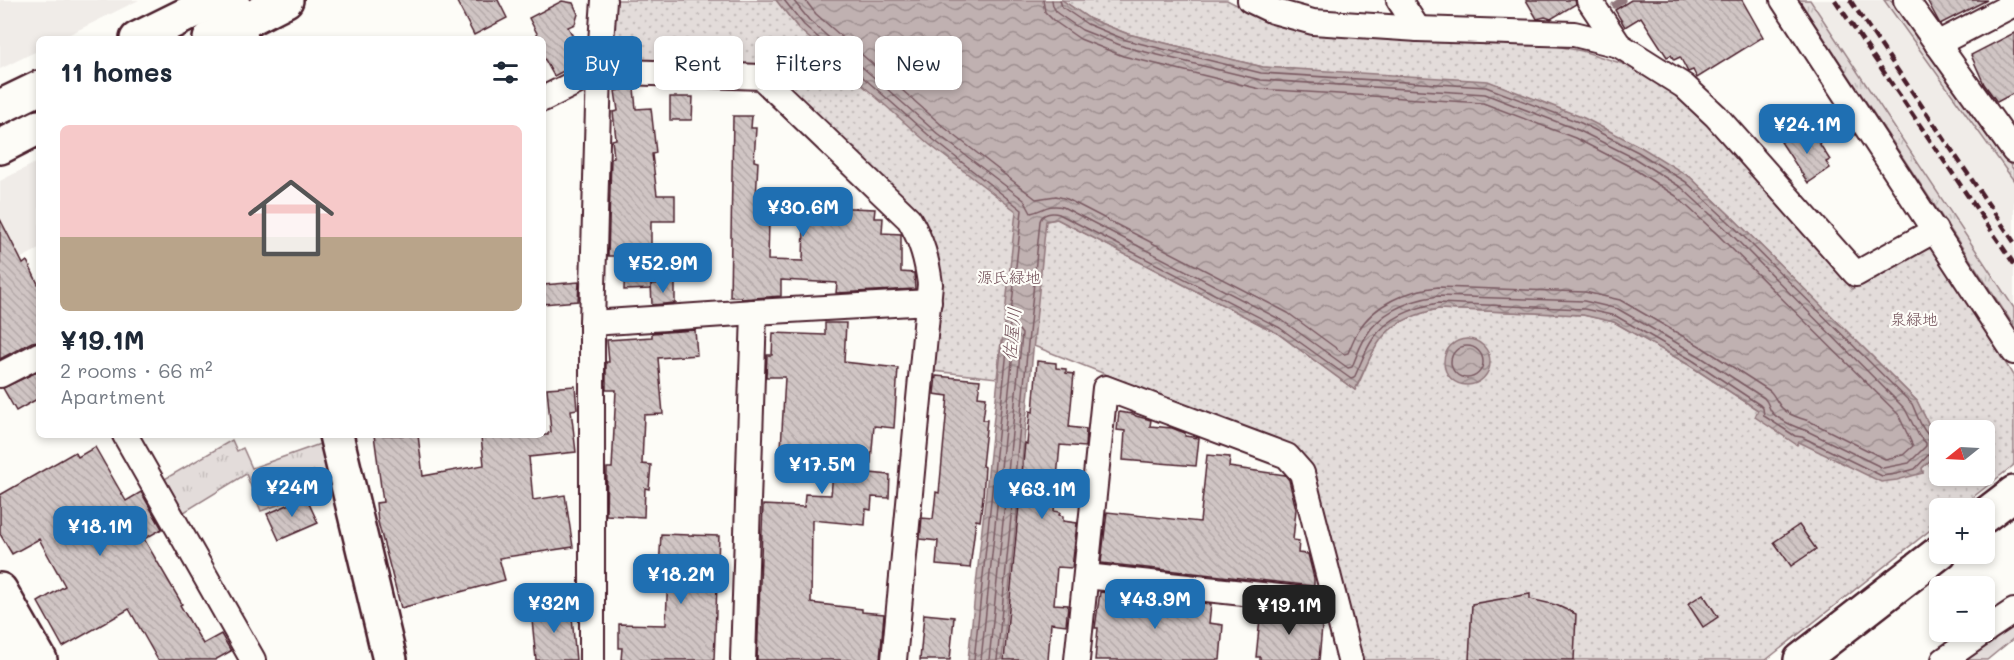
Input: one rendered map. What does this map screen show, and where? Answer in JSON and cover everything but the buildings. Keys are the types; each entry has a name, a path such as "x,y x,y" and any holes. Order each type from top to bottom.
{"street":[{"path":"143,36 216,0"},
{"path":"230,26 286,0"},
{"path":"601,36 604,0"},
{"path":"1250,0 1273,11 1313,22 1418,29 1574,34 1619,45 1684,86 1716,116 1856,274 1935,230"},
{"path":"1399,0 1418,29"},
{"path":"1783,0 2014,352"},
{"path":"1906,0 2014,151"},
{"path":"1594,2 1619,45"},
{"path":"1937,44 2014,4"},
{"path":"642,72 761,76 909,219 919,236 926,257 930,284 929,302 894,660"},
{"path":"546,97 564,88"},
{"path":"0,107 36,89"},
{"path":"592,660 592,323 598,90"},
{"path":"0,147 36,128"},
{"path":"592,323 929,302"},
{"path":"743,660 754,312"},
{"path":"0,375 36,357"},
{"path":"1077,660 1105,388 1287,456 1302,472 1350,660"},
{"path":"127,438 253,660"},
{"path":"337,438 390,660"},
{"path":"1995,508 2014,493"},
{"path":"1801,660 1929,561"},
{"path":"1086,576 1335,603"},
{"path":"0,590 40,660"},
{"path":"1995,624 2014,611"},
{"path":"0,639 12,660"},
{"path":"1944,660 1969,642"}],"shaded area":[{"path":"0,0 139,0 66,36 36,36 36,51 0,69"},
{"path":"1799,0 1891,0 2014,170 2014,326"},
{"path":"36,163 36,251 0,269 0,181"}],"green space":[{"path":"613,0 776,0 799,29 808,36 755,36 755,66 743,65 743,36 654,36 654,62 642,62 642,36 610,36"},
{"name":"泉緑地","path":"1062,0 1227,0 1270,22 1530,41 1582,51 1630,66 1680,96 1713,126 1852,289 1926,248 1936,247 2014,377 2014,465 1995,480 1995,420 1929,420 1929,425 1917,401 1690,177 1338,73 1263,67 1128,34 1090,19"},
{"path":"1799,0 1810,0 2014,308 2014,326"},
{"path":"1884,0 1891,0 2014,170 2014,181"},
{"name":"源氏緑地","path":"863,79 1046,221 1057,219 1277,333 1355,390 1371,354 1384,336 1397,324 1421,313 1438,309 1583,315 1614,322 1689,365 1758,410 1797,444 1799,442 1923,473 1922,468 1929,461 1929,486 1987,486 1972,498 1929,498 1929,531 1766,660 1362,660 1319,491 1290,447 1034,346 1001,341 997,378 933,371 917,211 789,90 863,90"},
{"path":"232,440 237,451 243,448 252,468 320,444 331,486 261,511 246,474 181,514 163,480"},
{"path":"2014,616 2014,638 1987,660 1954,660 1979,642 1995,642 1995,630"}],"water":[{"name":"佐屋川","path":"776,0 1062,0 1090,19 1128,34 1263,67 1488,81 1584,118 1641,147 1690,177 1917,401 1929,425 1929,461 1922,468 1923,473 1881,482 1799,442 1797,445 1755,417 1758,410 1689,365 1614,322 1583,315 1438,309 1419,314 1404,320 1384,336 1376,346 1355,390 1277,333 1057,219 1046,221 1002,660 968,660 1016,211 930,145 863,86 863,36 807,36"},
{"path":"1467,339 1483,346 1490,362 1483,378 1467,385 1451,378 1444,362 1451,346"}],"waterway":[{"path":"1615,5 1622,0"}],"railway":[{"path":"1835,0 2014,264"},
{"path":"1850,0 2014,242"}]}
